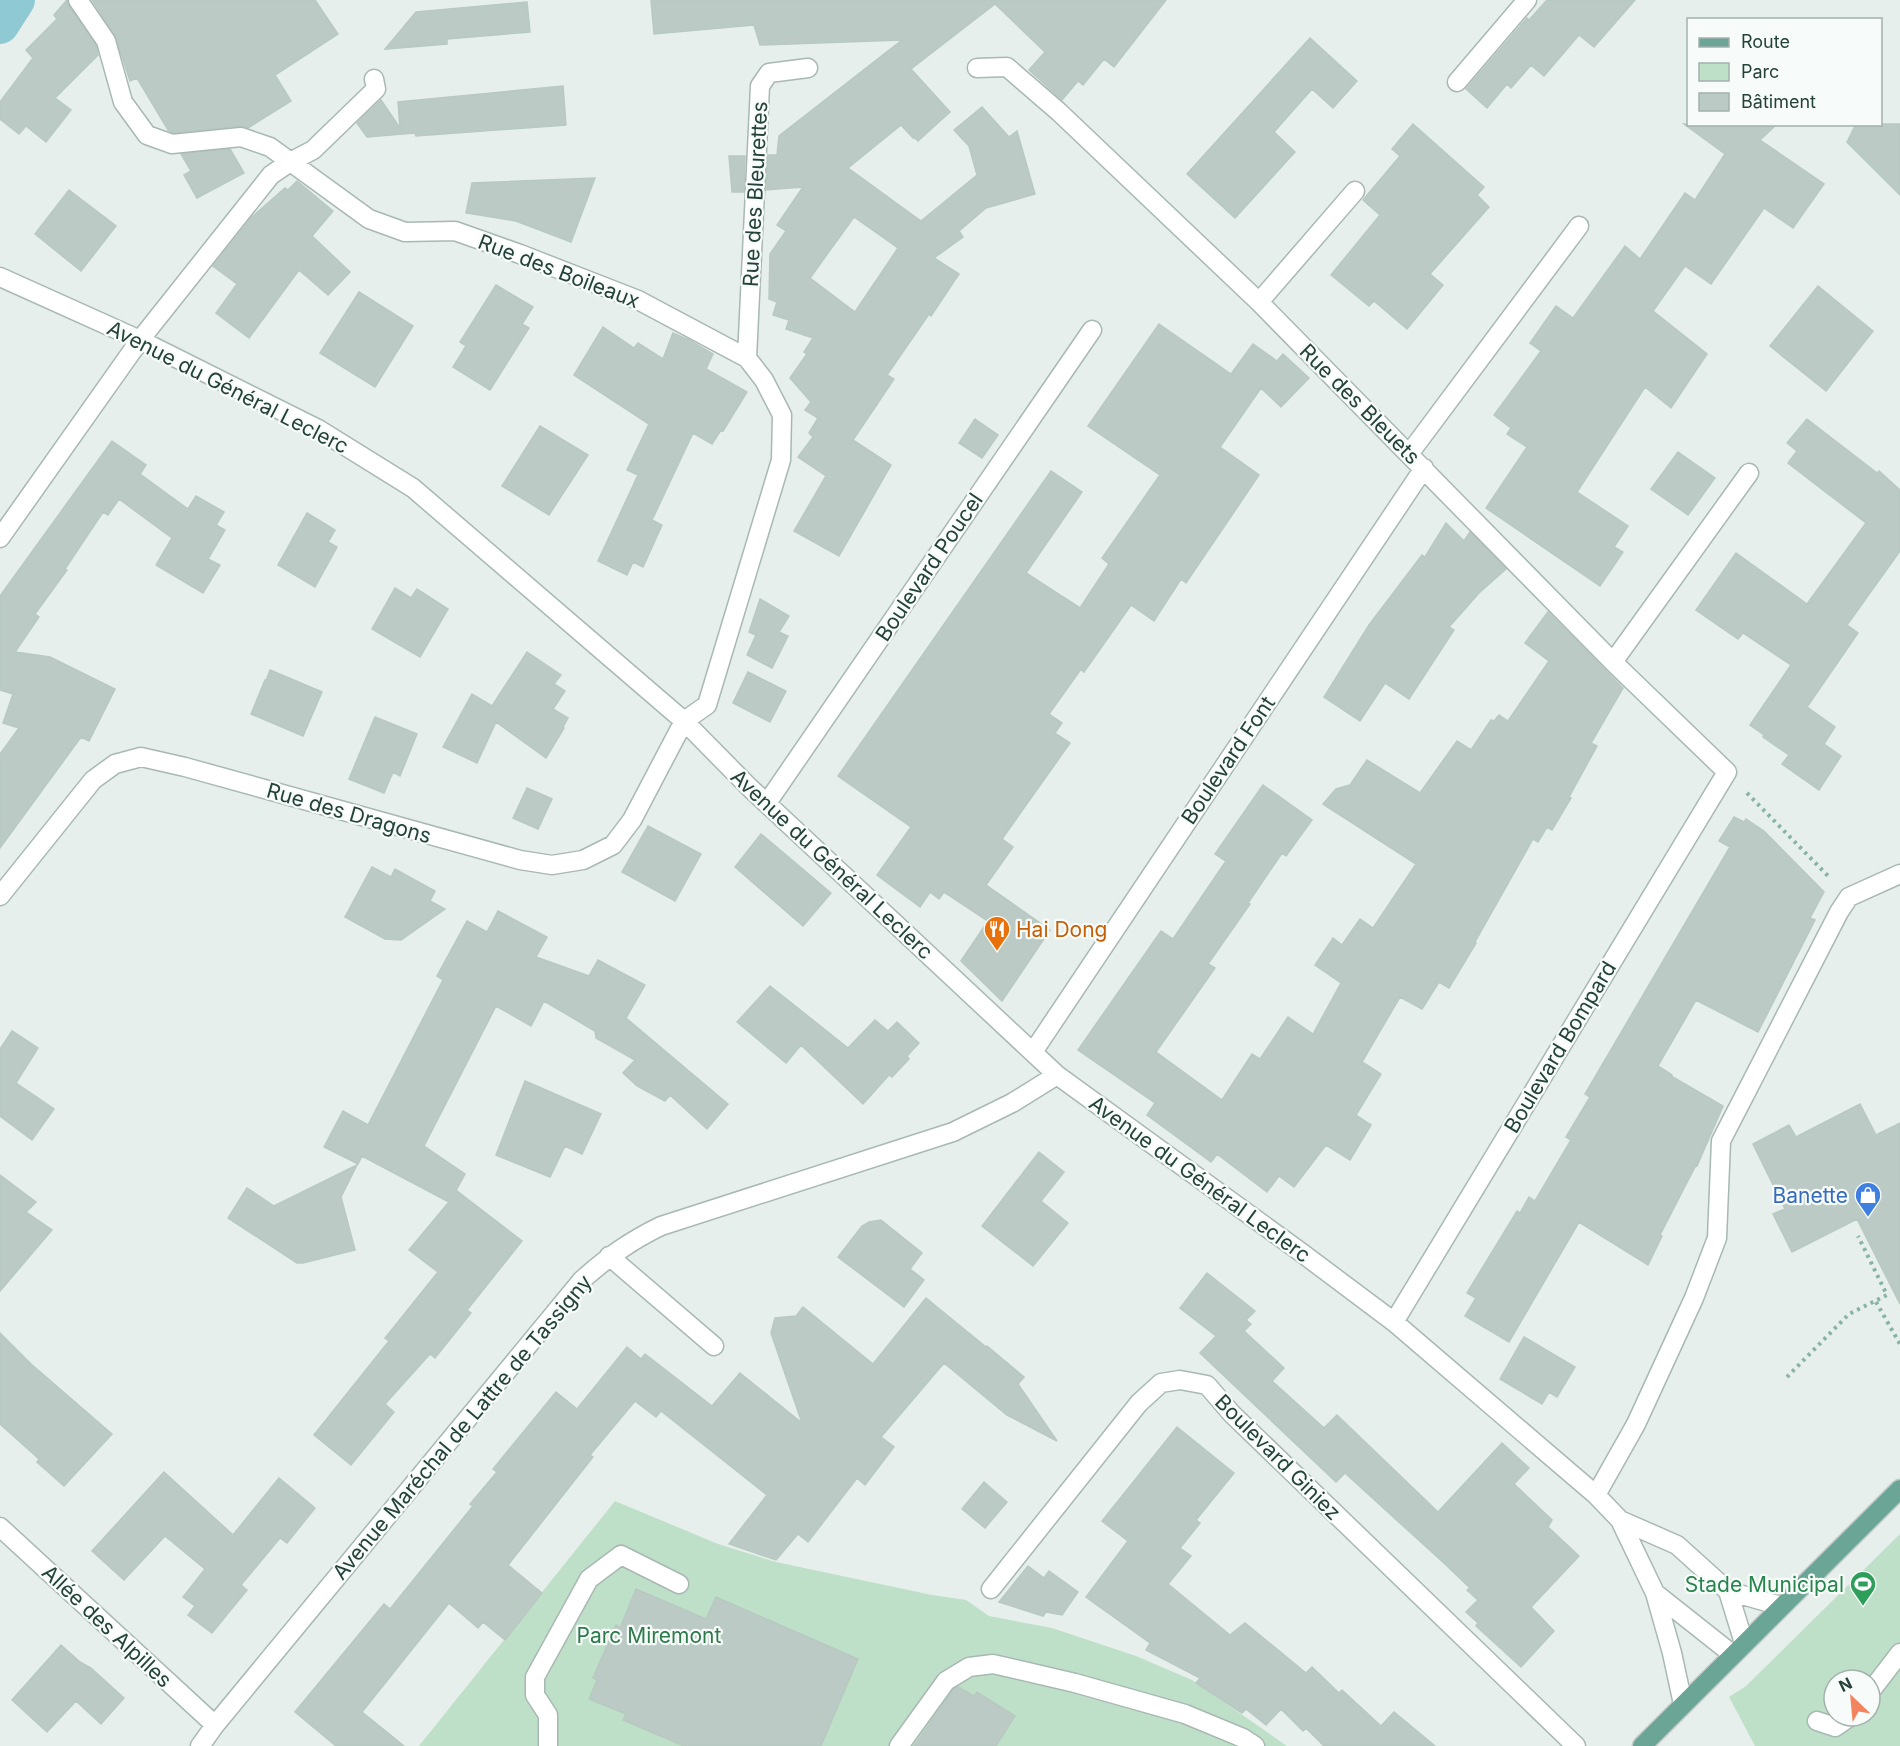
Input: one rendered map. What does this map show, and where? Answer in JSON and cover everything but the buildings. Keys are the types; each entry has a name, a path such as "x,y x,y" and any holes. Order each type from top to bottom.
{"main road":[{"path":"1642,1746 1900,1489"}],"street":[{"name":"Rue des Boileaux","path":"78,0 106,41 123,102 147,135 172,144 242,137 270,147 369,219 405,232 455,231 520,254 638,300 747,358 764,380 782,414 781,460 707,705 684,721"},
{"path":"1457,82 1527,0"},
{"name":"Rue des Bleuets","path":"977,68 1007,67 1059,112 1259,302 1613,662 1726,772"},
{"name":"Rue des Bleurettes","path":"747,358 760,86 769,73 808,68"},
{"path":"0,538 140,340 271,175 313,150 376,89 374,79"},
{"path":"1259,302 1355,190"},
{"path":"1409,454 1579,226"},
{"name":"Avenue du Général Leclerc","path":"0,277 140,340 318,429 413,488 684,721 767,803 1057,1075 1394,1322 1596,1496 1620,1520 1654,1593 1672,1653 1683,1704"},
{"name":"Boulevard Poucel","path":"767,803 1092,330"},
{"name":"Boulevard Font","path":"1033,1052 1424,468"},
{"path":"1613,662 1749,473"},
{"name":"Rue des Dragons","path":"0,896 93,780 115,764 141,757 185,767 520,860 552,865 583,860 613,845 632,819 684,721"},
{"name":"Boulevard Bompard","path":"1394,1322 1726,772"},
{"path":"1596,1496 1636,1424 1694,1298 1717,1238 1721,1141 1839,912 1849,897 1900,874"},
{"name":"Avenue Maréchal de Lattre de Tassigny","path":"200,1746 582,1280 609,1256 633,1239 661,1226 953,1131 1012,1103 1057,1075"},
{"path":"609,1256 714,1346"},
{"name":"Boulevard Giniez","path":"991,1589 1139,1402 1161,1383 1180,1380 1207,1385 1232,1414 1576,1746"},
{"name":"Avenue du Général Leclerc","path":"1620,1520 1677,1545 1728,1591 1781,1606"},
{"name":"Allée des Alpilles","path":"0,1527 215,1725"},
{"path":"548,1746 548,1715 535,1695 535,1677 589,1579 621,1555 679,1584"},
{"path":"1728,1591 1738,1648"},
{"name":"Avenue du Général Leclerc","path":"1654,1593 1738,1648"},
{"path":"1882,1676 1900,1653"},
{"path":"899,1746 946,1682 969,1667 993,1664 1075,1683 1185,1714 1243,1738 1255,1746"},
{"path":"1817,1721 1822,1723"}],"path":[{"path":"1726,772 1849,897"},
{"path":"1787,1377 1849,1314 1887,1295 1858,1236"},
{"path":"1876,1302 1900,1344"}],"green space":[{"name":"Parc Miremont","path":"615,1501 718,1544 776,1562 966,1600 989,1616 1052,1628 1136,1656 1192,1680 1287,1746 419,1746"},
{"name":"Stade Municipal","path":"1900,1534 1900,1746 1755,1746 1729,1697 1746,1686"}],"waterway":[{"path":"0,25 16,0"}],"place":[{"name":"Hai Dong","path":"997,952"},
{"name":"Banette","path":"1868,1218"},
{"name":"Stade Municipal","path":"1863,1607"}]}
